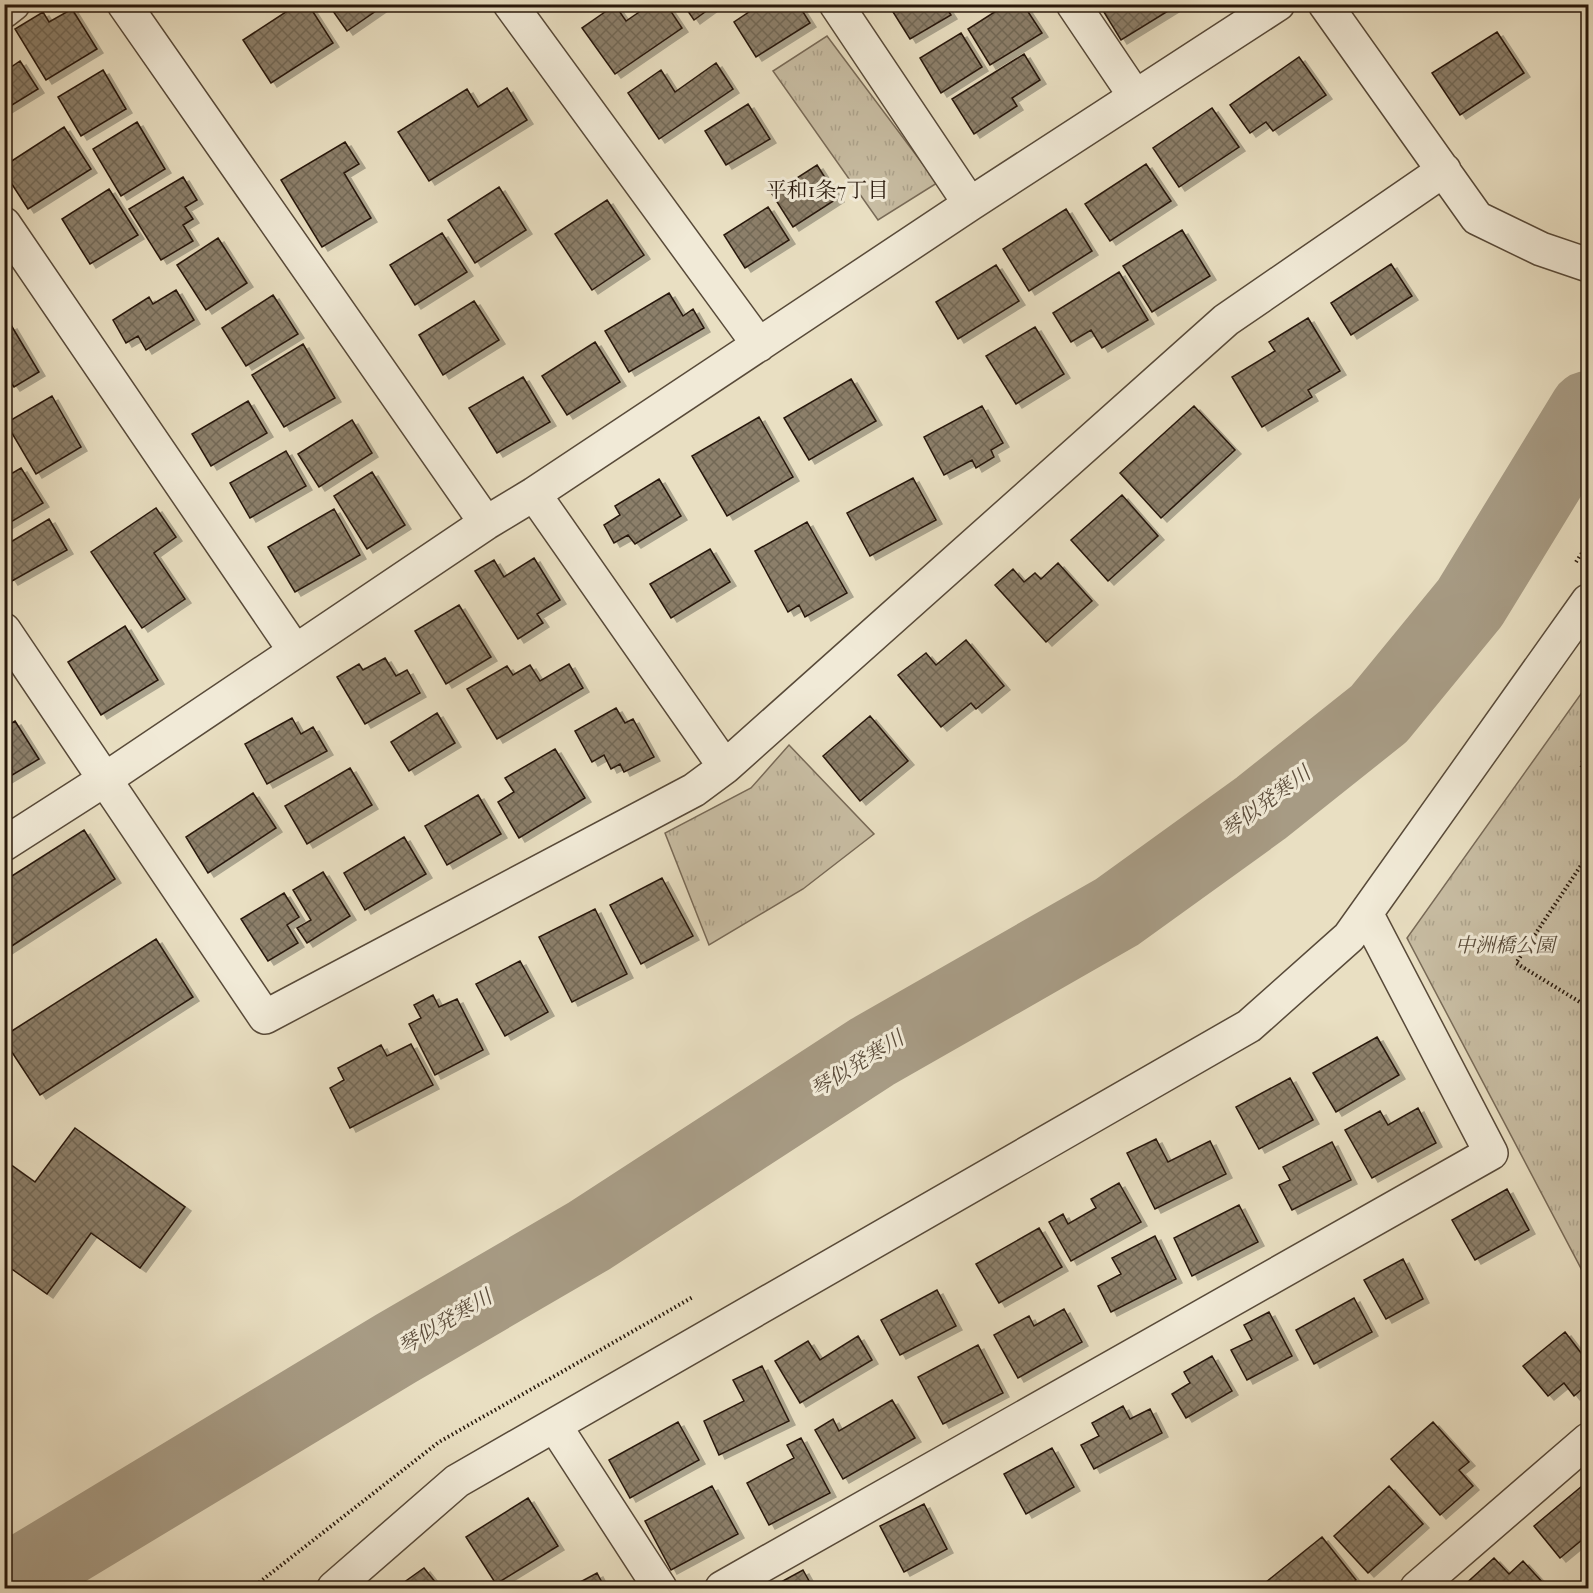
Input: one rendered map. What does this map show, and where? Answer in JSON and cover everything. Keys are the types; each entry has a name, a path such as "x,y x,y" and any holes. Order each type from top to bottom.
{"street":[{"path":"4,11 13,4"},
{"path":"124,4 486,524"},
{"path":"510,4 759,345"},
{"path":"836,4 970,204"},
{"path":"1073,4 1135,96"},
{"path":"4,844 104,780 970,204 1278,4"},
{"path":"1325,4 1477,218 1541,249 1588,265"},
{"path":"4,630 265,1017 694,790 725,767 1226,320 1444,170"},
{"path":"4,224 295,651"},
{"path":"534,494 725,767"},
{"path":"333,1588 457,1481 1249,1026 1349,937 1588,601"},
{"path":"722,1588 1491,1153 1366,913"},
{"path":"555,1426 660,1588"},
{"path":"1417,1588 1588,1440"}],"path":[{"path":"1575,563 1588,544"},
{"path":"1588,754 1581,764 1588,781"},
{"path":"1588,855 1516,963 1588,1007"},
{"path":"252,1588 438,1442 702,1292"}],"green space":[{"path":"827,36 937,183 878,220 773,71"},
{"name":"中洲橋公園","path":"1588,684 1588,1273 1585,1276 1407,938"},
{"path":"789,745 874,834 803,889 709,945 665,833 751,788"}],"building":[{"path":"298,4 308,4 333,43 271,83 243,40"},
{"path":"328,4 386,4 347,31"},
{"path":"651,4 666,4 682,28 615,74 582,28 615,5 626,21"},
{"path":"683,4 716,4 694,20"},
{"path":"761,4 798,4 810,23 756,57 734,22"},
{"path":"888,4 944,4 951,15 910,39"},
{"path":"1007,4 1023,4 1042,33 990,65 968,29"},
{"path":"1099,4 1171,4 1173,8 1121,40"},
{"path":"72,9 97,49 46,80 15,29 43,12 49,22"},
{"path":"1497,32 1524,73 1460,115 1432,73"},
{"path":"961,33 982,67 941,93 920,58"},
{"path":"1024,54 1040,80 1012,98 1017,106 974,134 952,99"},
{"path":"1299,57 1326,95 1273,131 1266,122 1250,133 1230,105"},
{"path":"20,61 38,89 4,110 4,72"},
{"path":"716,63 733,89 659,139 628,93 661,70 675,92"},
{"path":"103,70 126,109 81,136 58,97"},
{"path":"507,88 527,120 429,181 398,132 467,89 478,107"},
{"path":"748,104 770,139 726,165 705,131"},
{"path":"1212,108 1239,147 1179,187 1153,148"},
{"path":"137,122 165,169 121,196 93,149"},
{"path":"64,127 91,169 28,209 4,172 4,166"},
{"path":"345,142 359,164 344,173 371,218 322,247 281,180"},
{"path":"1146,164 1171,201 1110,241 1085,204"},
{"path":"817,165 838,198 793,227 772,194"},
{"path":"183,177 197,200 185,207 193,219 183,225 193,241 161,260 129,209"},
{"path":"499,187 526,230 475,263 448,220"},
{"path":"109,189 138,235 90,264 62,219"},
{"path":"607,200 644,255 592,290 555,234"},
{"path":"768,207 789,240 745,268 724,235"},
{"path":"1066,209 1092,251 1029,291 1003,249"},
{"path":"1182,230 1210,276 1152,312 1123,266"},
{"path":"442,233 467,272 415,305 390,265"},
{"path":"218,238 247,283 206,310 177,265"},
{"path":"1391,264 1412,296 1351,335 1331,303"},
{"path":"996,265 1019,301 958,339 936,302"},
{"path":"1119,272 1148,320 1102,348 1091,330 1071,342 1053,313"},
{"path":"176,290 194,320 146,350 138,336 126,343 113,320 149,297 153,304"},
{"path":"669,293 683,316 693,309 704,328 629,372 605,331"},
{"path":"273,295 298,334 246,366 222,328"},
{"path":"474,301 499,340 443,375 419,335"},
{"path":"1308,318 1340,371 1308,390 1312,397 1262,427 1232,377 1275,351 1269,342"},
{"path":"11,325 39,372 14,387 9,380 4,383 4,329"},
{"path":"1035,327 1064,374 1016,404 986,356"},
{"path":"595,342 620,382 567,415 542,376"},
{"path":"303,344 335,398 284,427 252,375"},
{"path":"523,377 550,422 497,453 469,408"},
{"path":"851,379 876,421 809,460 784,418"},
{"path":"52,396 81,447 36,474 6,423"},
{"path":"248,401 267,433 211,466 192,434"},
{"path":"982,406 1003,443 991,450 994,457 976,468 972,460 944,475 924,437"},
{"path":"1194,406 1235,450 1161,518 1120,473"},
{"path":"759,417 793,477 727,516 692,456"},
{"path":"352,420 372,453 319,487 298,454"},
{"path":"286,451 306,486 250,518 230,483"},
{"path":"21,468 43,503 4,526 4,478"},
{"path":"372,472 405,525 367,549 334,496"},
{"path":"913,478 936,520 870,556 847,513"},
{"path":"659,479 681,516 635,544 628,535 614,543 604,525 620,515 615,506"},
{"path":"1122,495 1158,536 1108,581 1071,540"},
{"path":"156,508 176,537 154,553 185,599 142,628 91,552"},
{"path":"334,509 360,555 295,592 268,547"},
{"path":"49,519 67,550 12,581 4,569 4,546"},
{"path":"807,522 847,593 805,617 799,605 788,612 755,551"},
{"path":"710,549 730,582 671,618 650,584"},
{"path":"534,558 560,600 537,614 543,623 518,639 475,571 494,560 504,577"},
{"path":"1058,563 1092,601 1046,642 995,585 1013,569 1024,582 1035,573 1041,579"},
{"path":"459,605 491,657 446,684 415,631"},
{"path":"125,626 158,680 101,715 68,662"},
{"path":"966,640 1004,686 976,709 971,703 941,727 898,675 926,653 936,665"},
{"path":"385,658 396,676 407,670 420,693 365,724 337,677 359,664 363,670"},
{"path":"569,664 583,688 497,739 467,689 507,666 513,675 530,665 540,681"},
{"path":"616,708 625,723 633,719 654,757 624,772 620,764 611,769 604,755 592,762 575,731"},
{"path":"437,713 455,743 409,771 391,742"},
{"path":"870,716 908,761 860,801 823,756"},
{"path":"292,718 301,734 313,727 327,751 267,784 245,744"},
{"path":"15,721 39,759 4,780 4,728"},
{"path":"555,749 585,798 519,838 498,802 514,792 505,778"},
{"path":"350,768 372,805 307,844 285,806"},
{"path":"253,793 276,828 208,873 186,837"},
{"path":"478,795 501,834 447,865 425,826"},
{"path":"84,830 115,879 4,951 4,881"},
{"path":"404,837 426,874 365,910 344,873"},
{"path":"323,872 350,916 307,943 297,928 311,920 293,890"},
{"path":"662,878 693,936 641,964 610,905"},
{"path":"284,893 299,917 287,925 298,943 268,961 241,919"},
{"path":"595,909 627,974 572,1002 539,937"},
{"path":"156,939 193,997 40,1095 4,1040 4,1036"},
{"path":"520,961 548,1012 505,1036 476,984"},
{"path":"433,995 439,1007 457,999 483,1050 435,1075 409,1024 421,1018 414,1005"},
{"path":"1377,1037 1399,1075 1336,1112 1313,1073"},
{"path":"411,1044 433,1085 350,1128 330,1088 344,1080 338,1068 381,1045 387,1056"},
{"path":"1290,1078 1313,1120 1259,1149 1236,1107"},
{"path":"1418,1108 1436,1143 1372,1178 1345,1130 1380,1111 1388,1125"},
{"path":"75,1128 185,1207 140,1268 91,1233 47,1294 6,1265 4,1266 4,1165 7,1162 35,1182"},
{"path":"1156,1139 1168,1162 1210,1141 1226,1174 1155,1209 1127,1153"},
{"path":"1332,1142 1351,1180 1292,1210 1279,1185 1290,1180 1283,1167"},
{"path":"1119,1183 1141,1222 1071,1261 1049,1222 1063,1214 1068,1224 1096,1208 1091,1199"},
{"path":"1507,1189 1529,1230 1475,1260 1452,1220"},
{"path":"1239,1205 1258,1242 1192,1276 1174,1238"},
{"path":"1039,1228 1062,1267 999,1303 976,1264"},
{"path":"1155,1236 1176,1279 1111,1312 1098,1286 1121,1274 1112,1258"},
{"path":"1403,1259 1423,1299 1386,1319 1364,1280"},
{"path":"937,1290 956,1326 900,1355 881,1320"},
{"path":"1354,1298 1372,1332 1314,1364 1296,1330"},
{"path":"1064,1309 1082,1342 1018,1378 994,1335 1029,1316 1034,1326"},
{"path":"1269,1312 1292,1356 1247,1380 1231,1350 1252,1340 1244,1325"},
{"path":"1565,1332 1588,1362 1588,1384 1574,1396 1564,1383 1548,1396 1523,1366"},
{"path":"858,1336 872,1360 800,1403 775,1361 808,1341 820,1360"},
{"path":"978,1345 1003,1393 943,1424 918,1377"},
{"path":"1212,1356 1232,1391 1186,1418 1172,1394 1190,1383 1184,1372"},
{"path":"762,1366 789,1421 719,1455 704,1421 744,1401 733,1380"},
{"path":"892,1400 915,1438 843,1479 815,1430 833,1419 839,1431"},
{"path":"1123,1406 1130,1419 1150,1409 1162,1433 1094,1469 1081,1445 1099,1436 1092,1423"},
{"path":"678,1422 699,1460 630,1498 609,1460"},
{"path":"1433,1422 1469,1462 1459,1470 1473,1486 1440,1515 1391,1459"},
{"path":"801,1438 830,1493 769,1525 747,1483 794,1458 787,1445"},
{"path":"1052,1448 1074,1487 1026,1514 1004,1474"},
{"path":"1588,1481 1588,1535 1560,1558 1534,1526"},
{"path":"712,1486 738,1534 671,1570 645,1521"},
{"path":"1389,1486 1423,1524 1368,1573 1334,1536"},
{"path":"528,1498 558,1546 496,1584 466,1537"},
{"path":"924,1504 947,1549 904,1572 880,1526"},
{"path":"1322,1537 1356,1580 1346,1588 1271,1588 1266,1582"},
{"path":"1494,1558 1509,1574 1523,1561 1544,1584 1539,1588 1461,1588"},
{"path":"424,1568 440,1588 396,1588"},
{"path":"803,1570 813,1588 770,1588"},
{"path":"597,1573 605,1588 569,1588"}],"waterway":[{"name":"琴似発寒川","path":"4,1585 395,1349 589,1236 872,1052 1117,912 1261,808 1379,714 1470,603 1588,410"}],"district":[{"name":"平和1条7丁目","path":"827,190"}]}
